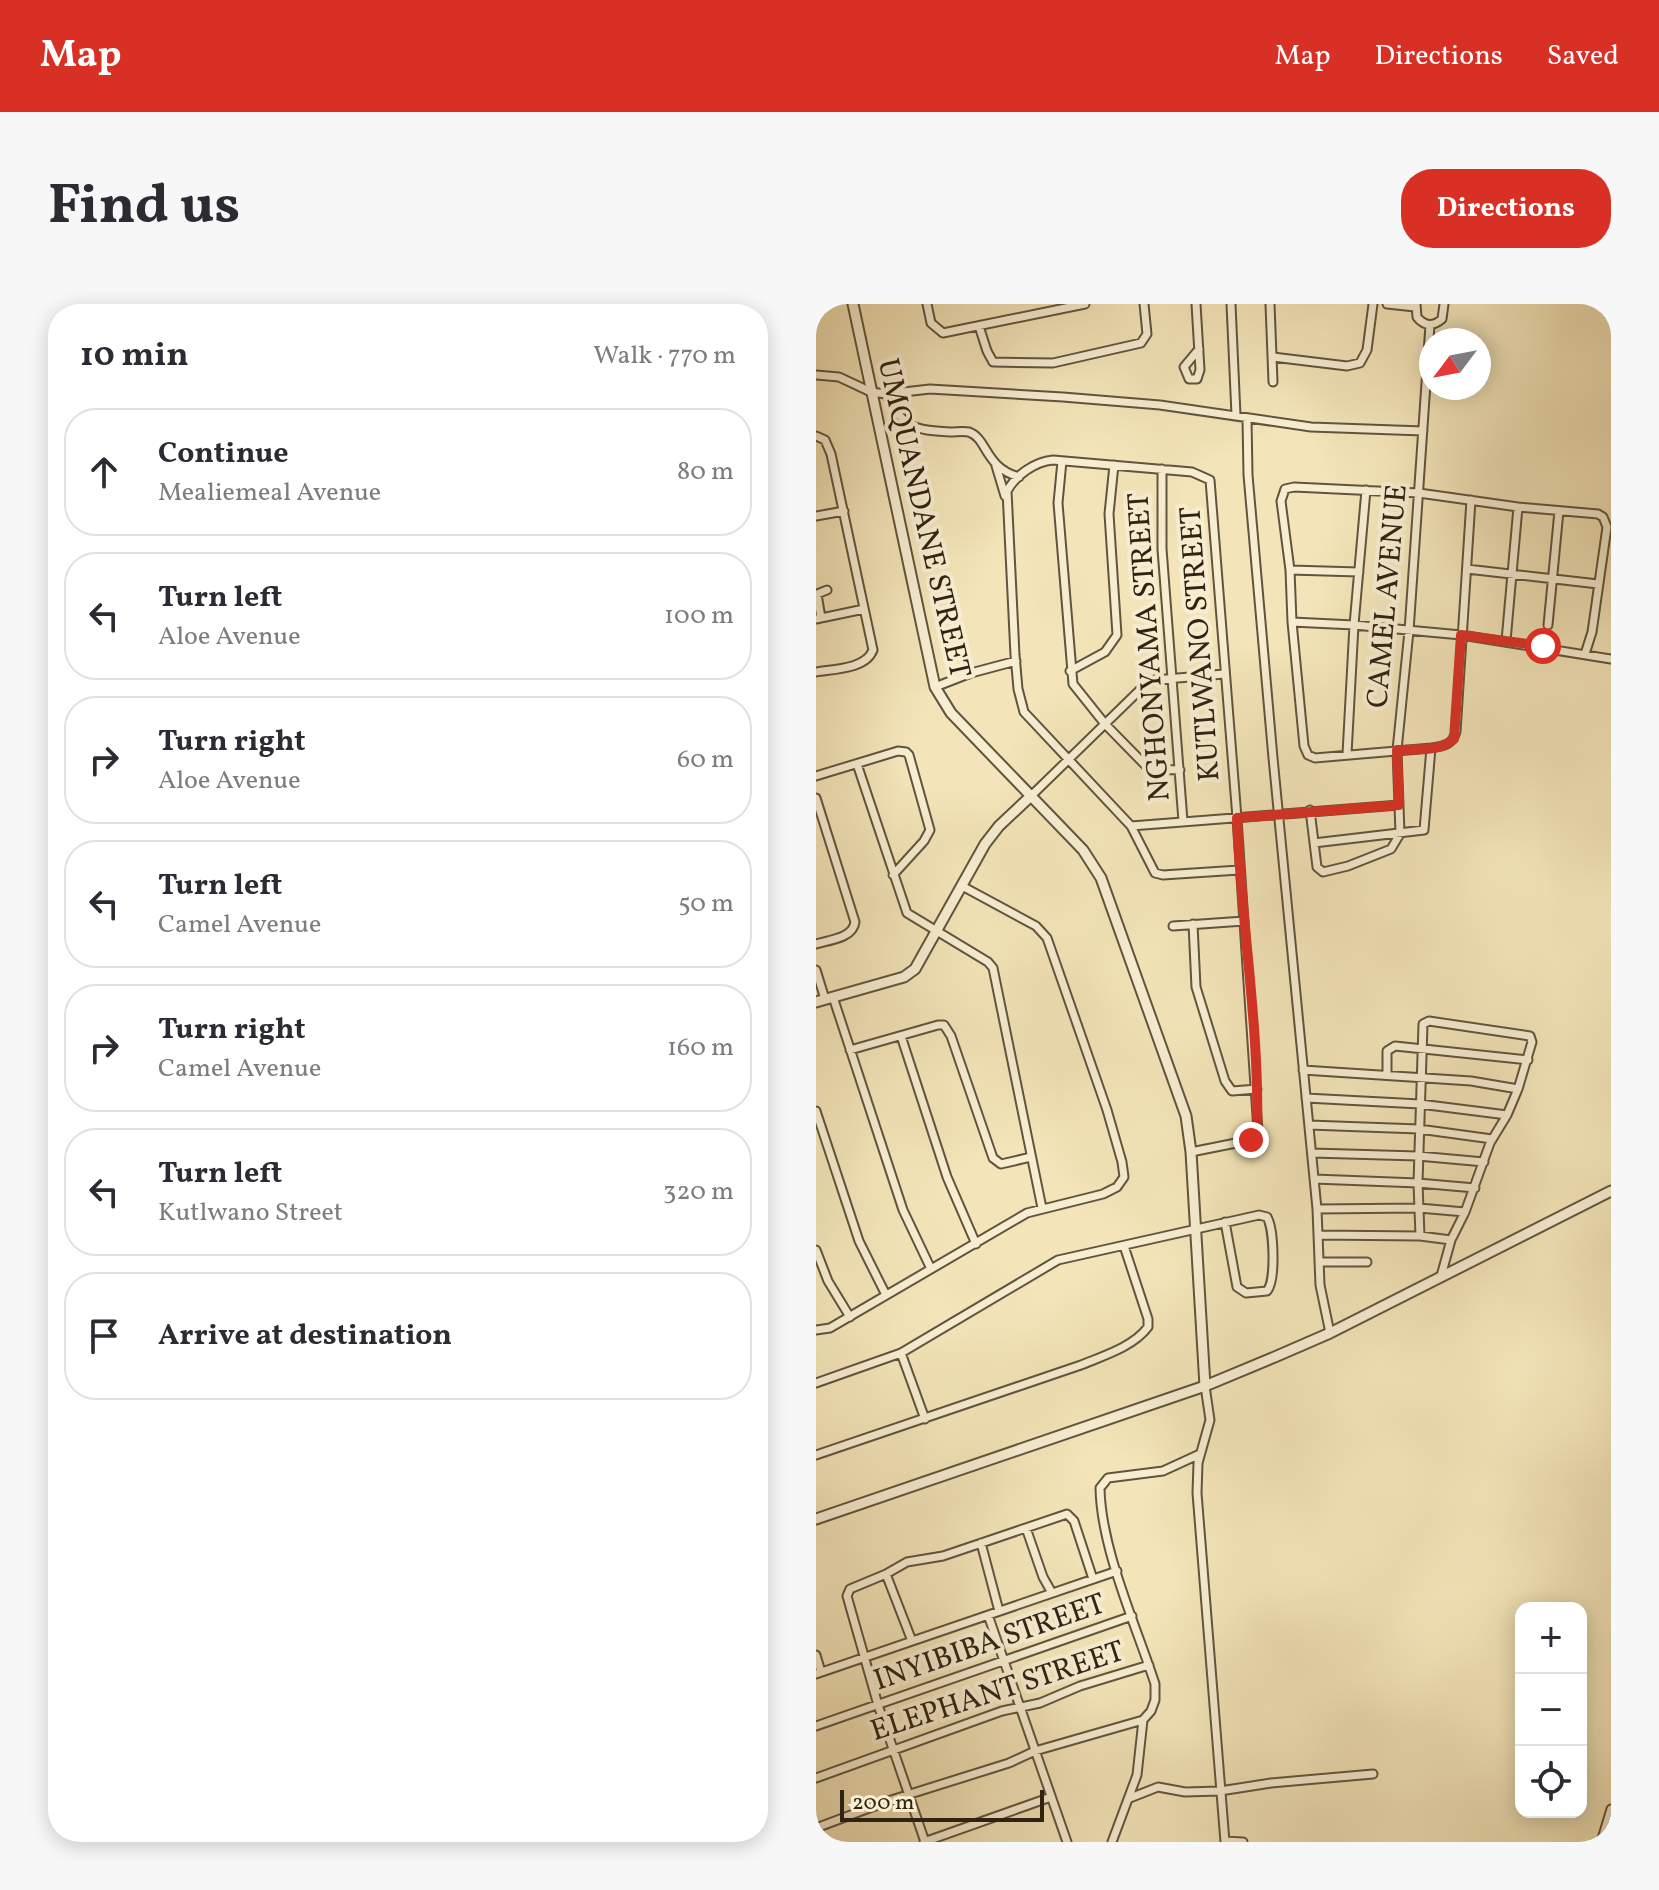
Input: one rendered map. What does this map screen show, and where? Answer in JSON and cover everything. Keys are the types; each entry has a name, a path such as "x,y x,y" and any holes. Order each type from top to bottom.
{"street":[{"name":"UMQUANDANE STREET","path":"853,304 935,687 951,713 1083,850 1101,878 1182,1098 1191,1152 1205,1386"},
{"path":"927,304 931,323 943,333 1085,304"},
{"path":"979,326 993,362 1053,363 1141,343 1147,334 1144,304"},
{"path":"1196,304 1199,349"},
{"path":"1231,304 1236,415"},
{"path":"1270,304 1273,382"},
{"path":"1273,357 1336,365 1360,363 1367,350 1373,304"},
{"path":"1387,304 1415,306 1420,321 1430,325 1442,319 1444,304"},
{"name":"CAMEL AVENUE","path":"1400,834 1397,750 1409,631 1430,325"},
{"path":"816,375 849,379 871,392 886,394 930,389 1063,397 1236,415 1311,427 1423,431"},
{"path":"886,394 900,420 918,428 968,432 978,439 996,466 1019,477"},
{"path":"1247,419 1248,475 1317,1209 1321,1297 1330,1333"},
{"path":"816,436 828,444 872,643 872,656 863,663 816,672"},
{"name":"KUTLWANO STREET","path":"1006,498 1011,484 1045,461 1199,473 1210,480 1257,1089 1256,1137 1191,1152"},
{"path":"1062,461 1058,503 1070,671 1077,691 1149,769 1180,770"},
{"path":"1070,671 1105,652 1117,635 1109,514 1114,465"},
{"path":"996,466 1006,498 1018,689 1024,712 1131,826 1155,873 1239,870"},
{"name":"NGHONYAMA STREET","path":"1162,469 1162,549 1183,821"},
{"path":"1471,500 1454,739 1446,746 1431,748 1315,758 1306,752 1281,501 1285,489 1419,493 1598,514 1607,527 1592,632 1585,654"},
{"path":"1347,754 1366,490"},
{"path":"1506,641 1518,507"},
{"path":"816,516 844,511"},
{"path":"1548,625 1559,511"},
{"path":"1467,569 1598,584"},
{"path":"1290,570 1359,572"},
{"path":"827,590 816,596 819,618 864,609"},
{"path":"1292,622 1461,635 1611,659"},
{"path":"935,687 1016,661"},
{"path":"824,999 910,974 991,835 1147,683 1224,674"},
{"path":"1314,843 1419,832 1426,828 1431,748"},
{"path":"816,776 898,751 909,755 930,830 893,875"},
{"path":"857,764 907,913 988,962 995,971 1042,1208"},
{"path":"816,798 855,922 855,928 849,933 816,944"},
{"path":"1131,826 1399,805"},
{"path":"1310,810 1318,868 1327,872 1387,852 1400,834"},
{"path":"816,1330 830,1328 850,1317 1017,1218 1042,1208 1112,1191 1124,1177 1122,1162 1047,938 1036,926 962,886"},
{"path":"1173,926 1244,921"},
{"path":"1193,924 1196,987 1225,1081 1232,1091 1257,1089"},
{"path":"816,970 824,999 850,1050 903,1210 931,1269"},
{"path":"1420,1236 1418,1156 1422,1026 1429,1021 1530,1036 1528,1060 1518,1089 1492,1139 1475,1188 1451,1240 1441,1276"},
{"path":"850,1050 944,1025 951,1036 993,1158 1001,1164 1031,1157"},
{"path":"901,1036 947,1177 976,1244"},
{"path":"1387,1075 1387,1053 1390,1048 1528,1060"},
{"path":"1303,1070 1421,1077 1518,1089"},
{"path":"1306,1098 1420,1104 1507,1115"},
{"path":"816,1111 854,1228 886,1295"},
{"path":"1309,1125 1419,1129 1492,1139"},
{"path":"1312,1153 1418,1156 1484,1162"},
{"path":"1314,1179 1475,1188"},
{"path":"816,1519 1205,1386 1330,1333 1611,1191"},
{"path":"1317,1209 1419,1208 1465,1212"},
{"path":"816,1383 901,1353 1054,1262 1195,1228 1225,1222 1263,1215 1269,1219 1273,1283 1267,1291 1246,1293 1237,1287 1225,1222"},
{"path":"1318,1235 1420,1236 1451,1240"},
{"path":"816,1455 1081,1365 1110,1354 1144,1333 1148,1319 1124,1246"},
{"path":"816,1250 828,1281 850,1317"},
{"path":"1319,1262 1367,1262"},
{"path":"901,1353 925,1419"},
{"path":"1205,1386 1210,1420 1197,1472 1220,1791 1225,1842 1243,1842"},
{"path":"816,1828 1009,1763 1035,1751 1143,1720 1151,1711 1156,1693 1117,1571 1101,1504 1102,1483 1118,1476 1174,1467 1200,1454"},
{"path":"1051,1797 925,1842 863,1659 847,1592 907,1562 943,1556 1063,1515 1070,1515 1093,1579"},
{"path":"1026,1528 1043,1577 1052,1593"},
{"path":"981,1543 999,1611"},
{"path":"816,1655 819,1673 1117,1571"},
{"path":"886,1574 912,1641"},
{"path":"988,1615 1067,1842"},
{"name":"INYIBIBA STREET","path":"816,1726 1132,1616"},
{"name":"ELEPHANT STREET","path":"816,1778 1002,1711 1040,1703 1149,1665"},
{"path":"1112,1842 1137,1775 1143,1720"},
{"path":"1130,1798 1151,1788 1165,1787 1185,1792 1220,1791 1373,1774"},
{"path":"1137,1775 1151,1788"},
{"path":"1601,1842 1611,1809"}],"route":[{"path":"1251,1140 1257,1134 1257,1089 1237,818 1399,805 1397,750 1446,746 1454,739 1461,635 1543,646"}]}
